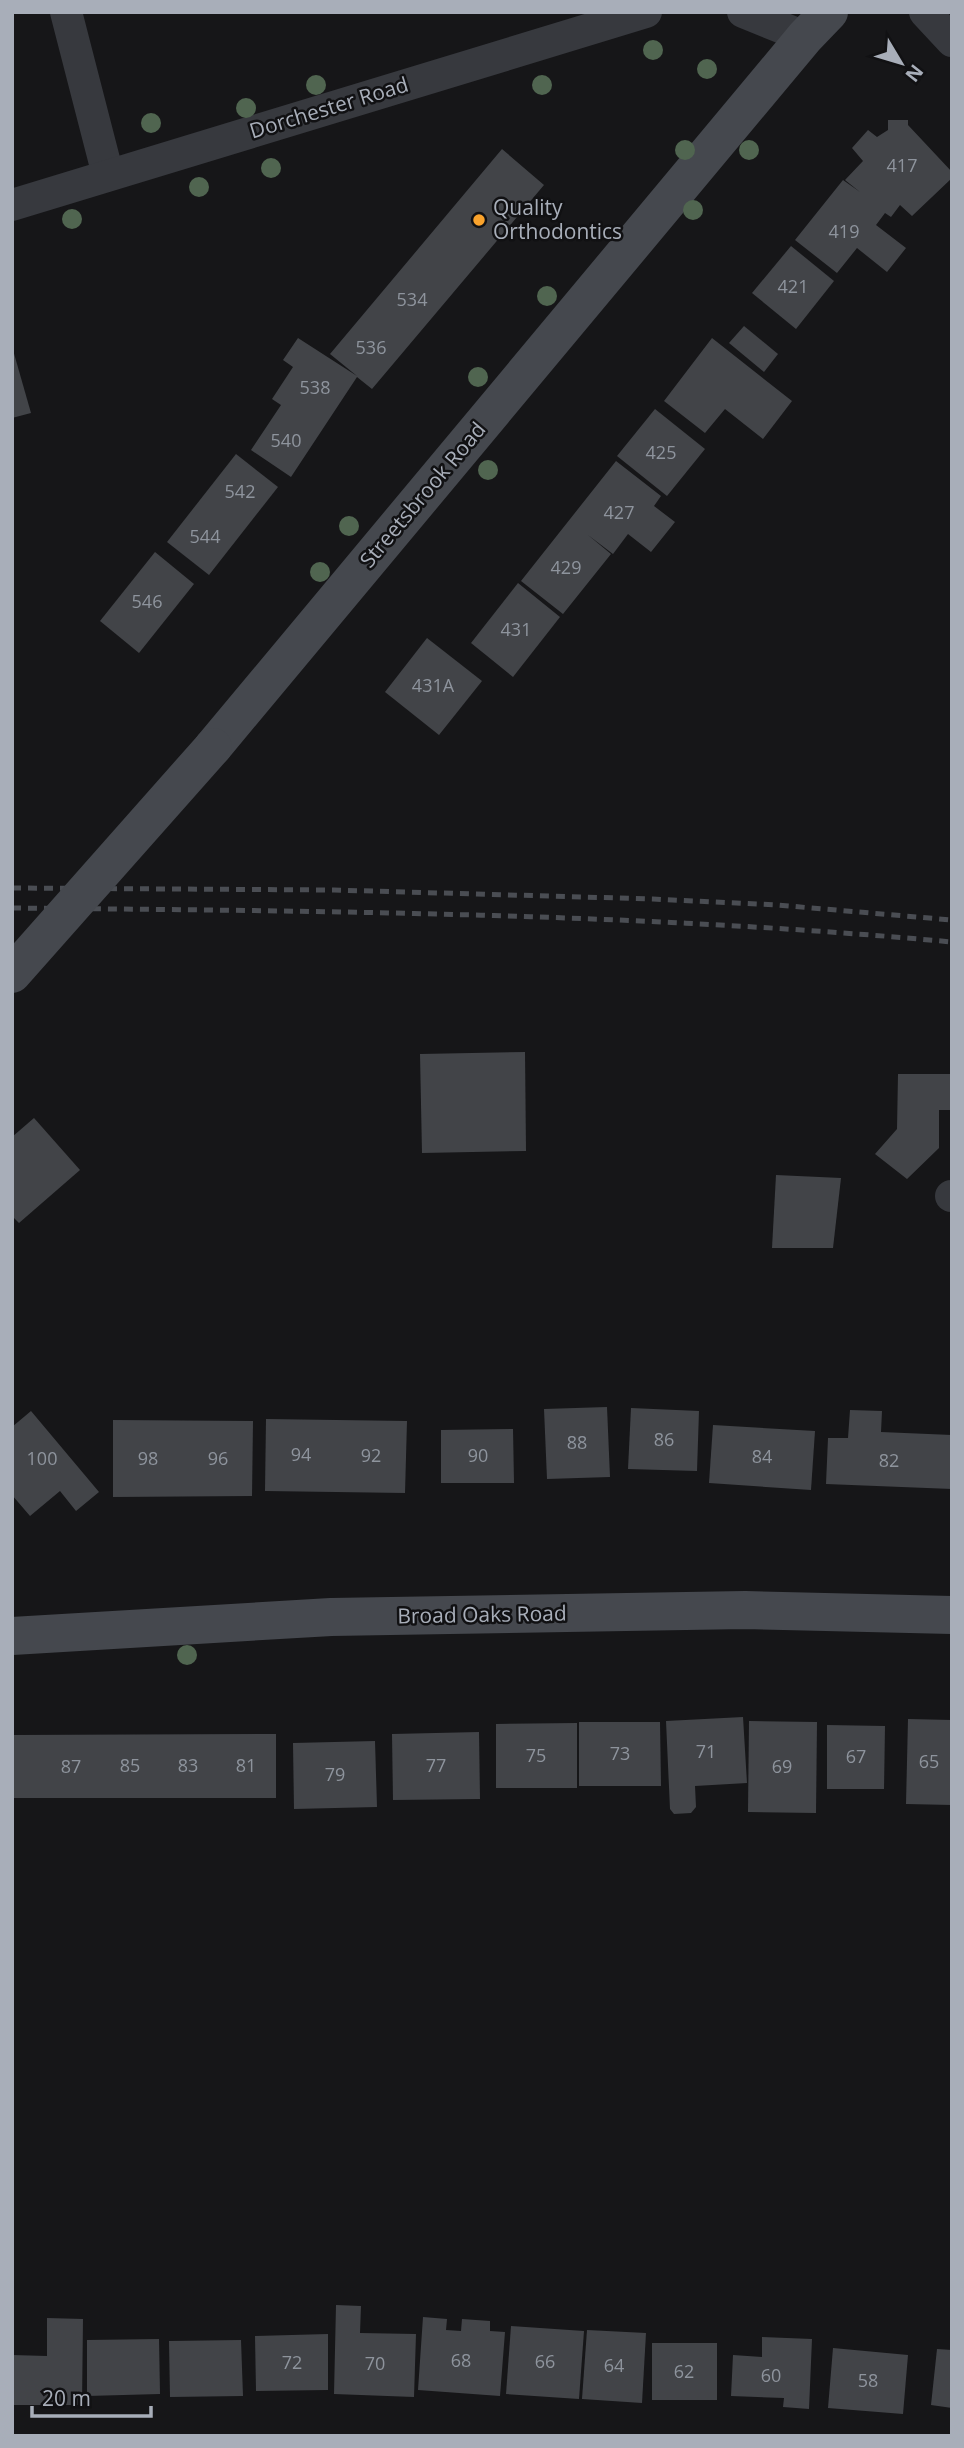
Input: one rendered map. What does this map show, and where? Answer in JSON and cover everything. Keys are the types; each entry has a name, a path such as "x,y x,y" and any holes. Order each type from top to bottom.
{"main road":[{"name":"Streetsbrook Road","path":"12,974 213,747 817,25"},
{"name":"Broad Oaks Road","path":"12,1636 331,1617 745,1611 952,1615"}],"street":[{"path":"66,12 108,175"},
{"name":"Dorchester Road","path":"12,205 646,12"},
{"path":"743,12 817,25"},
{"path":"925,12 952,41"}],"building":[{"path":"888,120 908,120 908,125 952,172 952,178 912,216 900,205 891,217 885,213 876,225 906,248 887,272 857,248 837,273 795,240 843,180 860,192 845,180 863,161 852,148 868,130 877,137 888,130"},
{"path":"502,149 544,185 372,389 357,377 291,477 251,450 281,405 272,399 293,367 283,360 298,338 357,376 330,354"},
{"path":"791,246 834,281 796,329 752,293"},
{"path":"744,326 778,354 764,372 729,343"},
{"path":"712,338 792,401 763,439 725,409 705,433 664,401"},
{"path":"12,351 31,413 12,418"},
{"path":"655,409 705,449 667,496 617,456"},
{"path":"236,454 278,487 209,575 167,542"},
{"path":"616,461 661,496 654,506 675,522 651,552 628,534 613,554 588,535 611,554 563,614 521,581"},
{"path":"155,552 194,584 139,653 100,621"},
{"path":"518,583 560,617 513,677 471,643"},
{"path":"427,638 482,681 439,735 385,692"},
{"path":"525,1052 526,1151 422,1153 420,1054"},
{"path":"898,1074 952,1074 952,1110 939,1110 939,1148 907,1179 875,1154 897,1129"},
{"path":"34,1118 80,1170 19,1223 12,1216 12,1137"},
{"path":"776,1175 841,1178 833,1248 772,1248"},
{"path":"607,1407 610,1477 547,1479 544,1409"},
{"path":"631,1408 699,1411 697,1471 628,1469"},
{"path":"850,1410 882,1411 881,1432 952,1435 952,1489 826,1484 828,1438 848,1438"},
{"path":"31,1411 99,1492 76,1511 60,1491 30,1516 12,1495 12,1427"},
{"path":"266,1419 407,1421 405,1493 265,1491"},
{"path":"113,1420 253,1421 252,1496 113,1497"},
{"path":"713,1425 815,1431 811,1490 709,1483"},
{"path":"513,1429 514,1483 441,1483 441,1430"},
{"path":"743,1717 747,1783 695,1786 696,1807 691,1813 674,1814 670,1809 666,1721"},
{"path":"908,1719 952,1720 952,1805 906,1804"},
{"path":"749,1721 817,1722 816,1813 748,1812"},
{"path":"579,1722 660,1722 661,1786 579,1786"},
{"path":"577,1723 577,1788 496,1788 496,1724"},
{"path":"827,1725 885,1726 884,1789 827,1789"},
{"path":"479,1732 480,1799 393,1800 392,1734"},
{"path":"276,1734 276,1798 12,1798 12,1735"},
{"path":"375,1741 377,1807 294,1809 293,1743"},
{"path":"336,2305 361,2306 360,2333 416,2334 414,2397 334,2394"},
{"path":"423,2317 447,2319 446,2330 461,2331 462,2319 490,2321 490,2331 505,2332 500,2396 418,2390"},
{"path":"47,2318 83,2319 82,2405 12,2405 12,2355 47,2356"},
{"path":"511,2326 584,2331 579,2399 506,2394"},
{"path":"587,2330 646,2333 642,2403 582,2399"},
{"path":"328,2334 328,2390 256,2391 255,2336"},
{"path":"762,2337 812,2339 809,2409 783,2407 784,2398 731,2396 733,2355 762,2357"},
{"path":"159,2339 160,2394 87,2396 87,2340"},
{"path":"241,2340 243,2396 170,2397 169,2341"},
{"path":"652,2343 717,2343 717,2400 652,2400"},
{"path":"833,2348 908,2355 903,2414 828,2408"},
{"path":"937,2349 952,2350 952,2408 931,2405"}],"railway":[{"path":"12,888 334,890 653,899 777,905 952,920"},
{"path":"12,908 365,912 600,919 835,932 952,942"}],"place":[{"name":"Quality Orthodontics","path":"479,220"}]}
